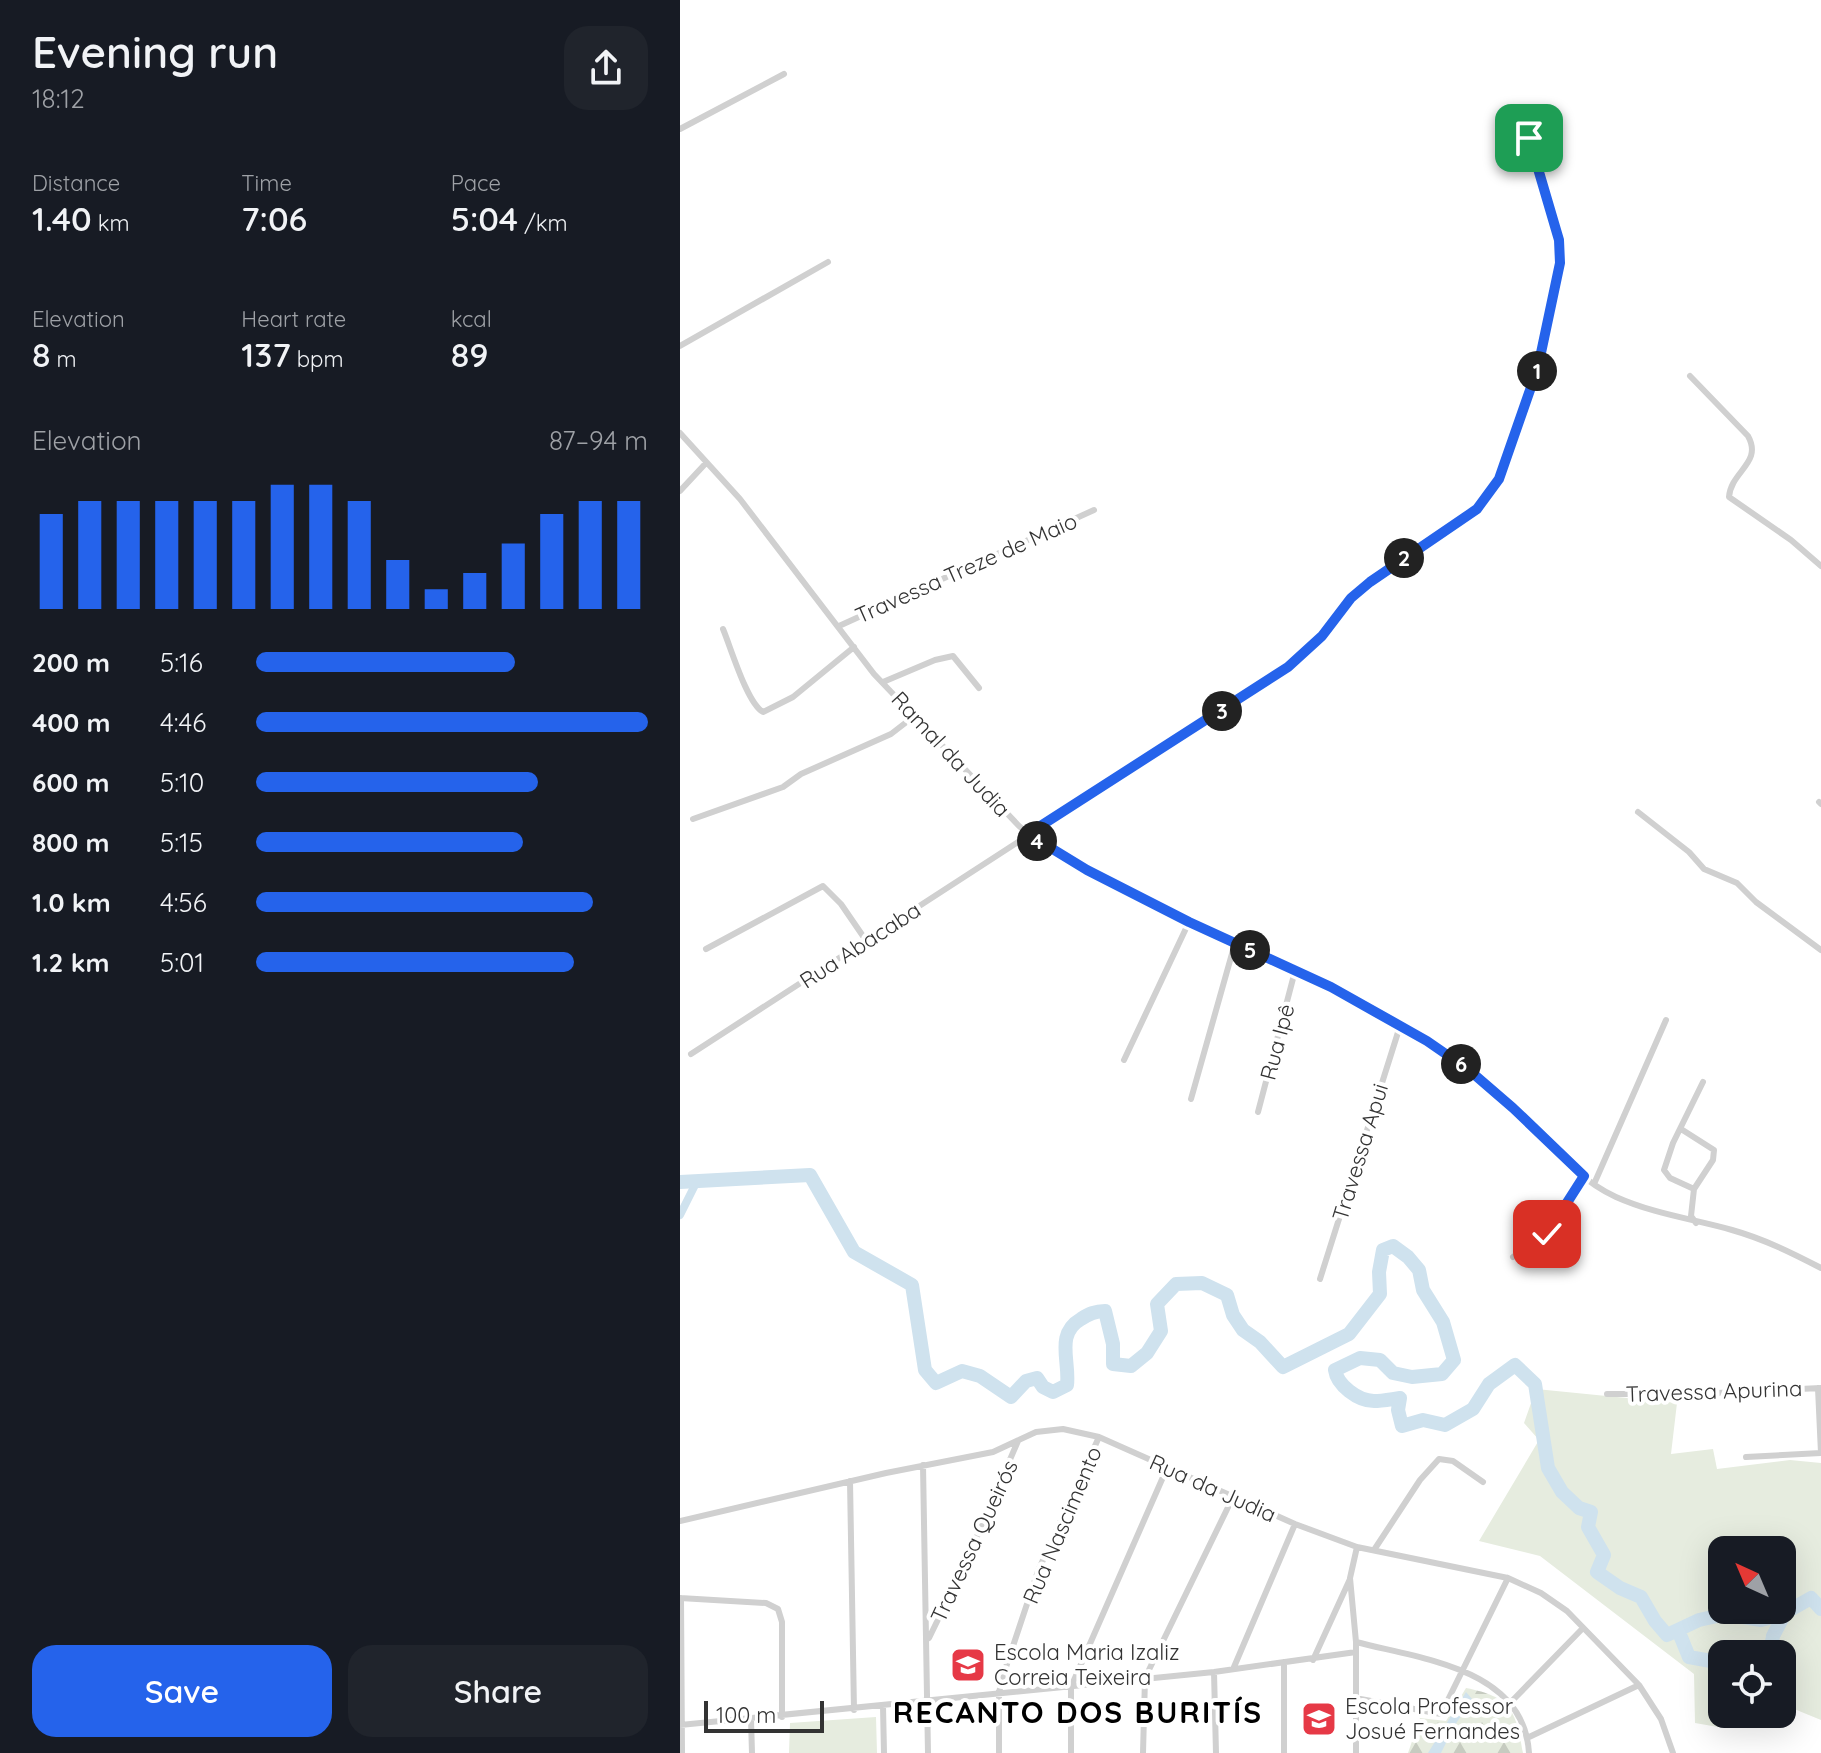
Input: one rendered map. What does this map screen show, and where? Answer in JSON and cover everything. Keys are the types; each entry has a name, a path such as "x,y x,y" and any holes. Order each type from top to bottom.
{"street":[{"path":"680,129 784,74"},
{"name":"Rua Abacaba","path":"691,1054 1288,667 1322,636 1351,598 1467,516 1486,499 1503,468 1538,367 1560,263 1559,240 1529,138"},
{"path":"680,346 828,262"},
{"path":"1690,376 1748,436 1752,445 1752,454 1735,479 1729,497 1791,540 1821,566"},
{"name":"Ramal da Judia","path":"680,433 740,499 854,647 913,717 1028,834 1064,858 1189,922 1331,987 1400,1026 1469,1070 1584,1176"},
{"path":"680,491 706,463"},
{"name":"Travessa Treze de Maio","path":"839,626 1094,510"},
{"path":"723,629 760,711 769,711 793,697 854,647"},
{"path":"883,682 935,660 953,656 979,688"},
{"path":"693,819 783,787 801,774 891,734 913,717"},
{"path":"1638,812 1689,852 1704,869 1737,883 1756,902 1821,950"},
{"path":"706,949 823,886 841,904 865,939"},
{"path":"1124,1060 1189,922"},
{"path":"1191,1099 1235,943"},
{"name":"Rua Ipê","path":"1258,1112 1295,971"},
{"path":"1594,1184 1666,1020"},
{"name":"Travessa Apui","path":"1320,1279 1400,1026"},
{"path":"1694,1189 1670,1178 1664,1170 1703,1082"},
{"path":"1681,1129 1714,1150 1713,1160 1694,1189 1691,1216 1696,1223"},
{"path":"1513,1257 1547,1234 1584,1176 1614,1197 1661,1214 1753,1237 1821,1268"},
{"path":"1746,1457 1821,1453 1820,1388"},
{"name":"Travessa Apurina","path":"1607,1394 1696,1394 1820,1388"},
{"name":"Rua da Judia","path":"680,1521 850,1481 993,1452 1052,1428 1099,1437 1295,1524 1357,1547 1508,1578 1553,1600 1639,1685 1661,1719 1673,1753"},
{"name":"Rua Nascimento","path":"999,1753 999,1692 1038,1571 1099,1437"},
{"name":"Travessa Queirós","path":"927,1641 966,1562 1018,1440"},
{"path":"1374,1550 1420,1480 1439,1459 1453,1461 1483,1482"},
{"name":"Travessa Queirós","path":"923,1465 928,1753"},
{"path":"1071,1753 1071,1687 1167,1468"},
{"path":"850,1481 854,1710"},
{"path":"1143,1753 1145,1678 1233,1497"},
{"path":"1234,1667 1295,1524"},
{"path":"1313,1660 1350,1578 1357,1547"},
{"path":"1350,1578 1356,1642 1356,1753"},
{"path":"1355,1698 1438,1714 1445,1708 1508,1578"},
{"path":"682,1753 681,1598 766,1603 778,1609 782,1622 782,1717"},
{"path":"1511,1702 1583,1628"},
{"path":"1356,1642 1463,1671 1490,1685 1511,1702 1519,1714 1529,1753"},
{"path":"681,1725 1214,1672 1356,1652"},
{"path":"1284,1662 1284,1753"},
{"path":"1214,1672 1216,1753"},
{"path":"1527,1738 1639,1685"},
{"path":"883,1706 884,1753"},
{"path":"751,1719 752,1753"}],"green space":[{"path":"1536,1389 1677,1403 1671,1454 1713,1449 1717,1469 1790,1460 1821,1463 1821,1720 1796,1710 1796,1640 1708,1640 1708,1725 1695,1723 1694,1674 1540,1556 1479,1541 1539,1440 1524,1423"},
{"path":"1466,1688 1493,1696 1509,1708 1523,1753 1408,1753 1420,1718 1446,1721"},
{"path":"876,1717 877,1753 789,1753 790,1723"}],"water":[{"path":"1466,1692 1472,1699 1441,1753 1428,1753"}],"waterway":[{"path":"680,1182 810,1175 854,1252 912,1285 925,1370 936,1383 962,1371 980,1376 1011,1397 1026,1381 1037,1378 1043,1387 1053,1392 1067,1385 1065,1349 1068,1332 1081,1319 1095,1312 1105,1311 1113,1344 1113,1364 1131,1366 1147,1353 1161,1331 1157,1304 1176,1284 1202,1283 1227,1295 1233,1315 1243,1330 1260,1342 1283,1367 1349,1334 1380,1294 1379,1272 1383,1250 1393,1246 1419,1270 1423,1290 1443,1322 1454,1360 1442,1374 1412,1377 1393,1373 1380,1360 1360,1358 1335,1370 1349,1391 1368,1400 1400,1398 1398,1410 1402,1426 1423,1420 1445,1425 1473,1409 1489,1384 1515,1365 1535,1384 1548,1468 1562,1492 1579,1508 1591,1512 1588,1527 1604,1555 1597,1572 1620,1588 1641,1597 1667,1635 1699,1620 1726,1614 1761,1620 1783,1614 1811,1598 1821,1609"},
{"path":"680,1215 696,1183"},
{"path":"1772,1640 1779,1624"},
{"path":"1678,1630 1689,1657 1708,1660"}],"place":[{"name":"Escola Maria Izaliz Correia Teixeira","path":"968,1665"},
{"name":"Escola Professor Josué Fernandes","path":"1319,1719"}],"district":[{"name":"RECANTO DOS BURITÍS","path":"1078,1712"}],"route":[{"path":"1529,138 1559,240 1560,263 1538,367 1508,457 1486,499 1477,509 1351,598 1322,636 1288,667 1028,834 1064,858 1189,922 1373,1009 1469,1070 1584,1176 1547,1234"}]}
